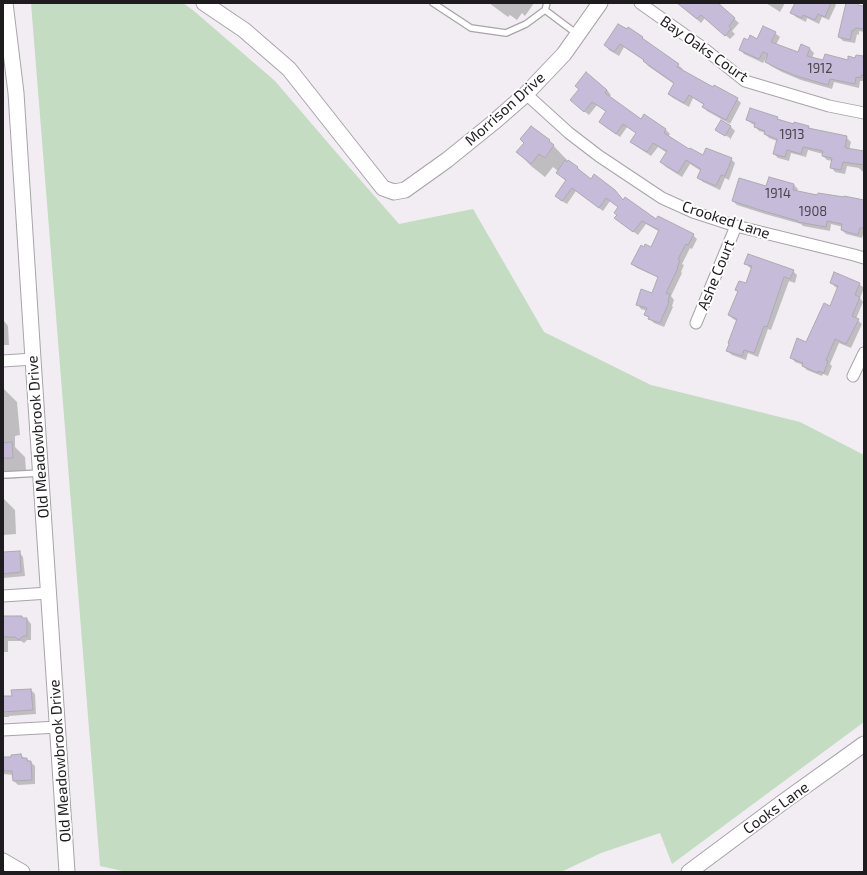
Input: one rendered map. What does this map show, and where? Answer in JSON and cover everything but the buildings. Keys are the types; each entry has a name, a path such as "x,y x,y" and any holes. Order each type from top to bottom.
{"main road":[{"name":"Old Meadowbrook Drive","path":"5,3 16,93 67,872"},
{"name":"Morrison Drive","path":"204,3 244,30 289,69 383,188 391,192 404,190 447,160 526,94 564,54 600,3"},
{"name":"Cooks Lane","path":"689,872 864,744"},
{"path":"3,861 22,872"}],"street":[{"name":"Bay Oaks Court","path":"640,3 702,47 745,81 829,106 864,113"},
{"name":"Crooked Lane","path":"526,94 569,133 599,156 662,198 693,212 736,226 864,258"},
{"name":"Ashe Court","path":"696,324 736,226"},
{"path":"853,376 864,353"},
{"path":"3,361 33,359"},
{"path":"3,596 49,593"},
{"path":"3,730 58,727"}],"lane":[{"path":"434,3 471,28 506,33 526,24 545,10 547,3"},
{"path":"545,10 577,34"},
{"path":"3,475 41,473"}],"green space":[{"path":"31,3 183,3 275,81 399,224 473,209 544,332 651,385 800,422 864,455 864,722 672,864 660,833 601,853 561,872 127,872 100,866"}]}
